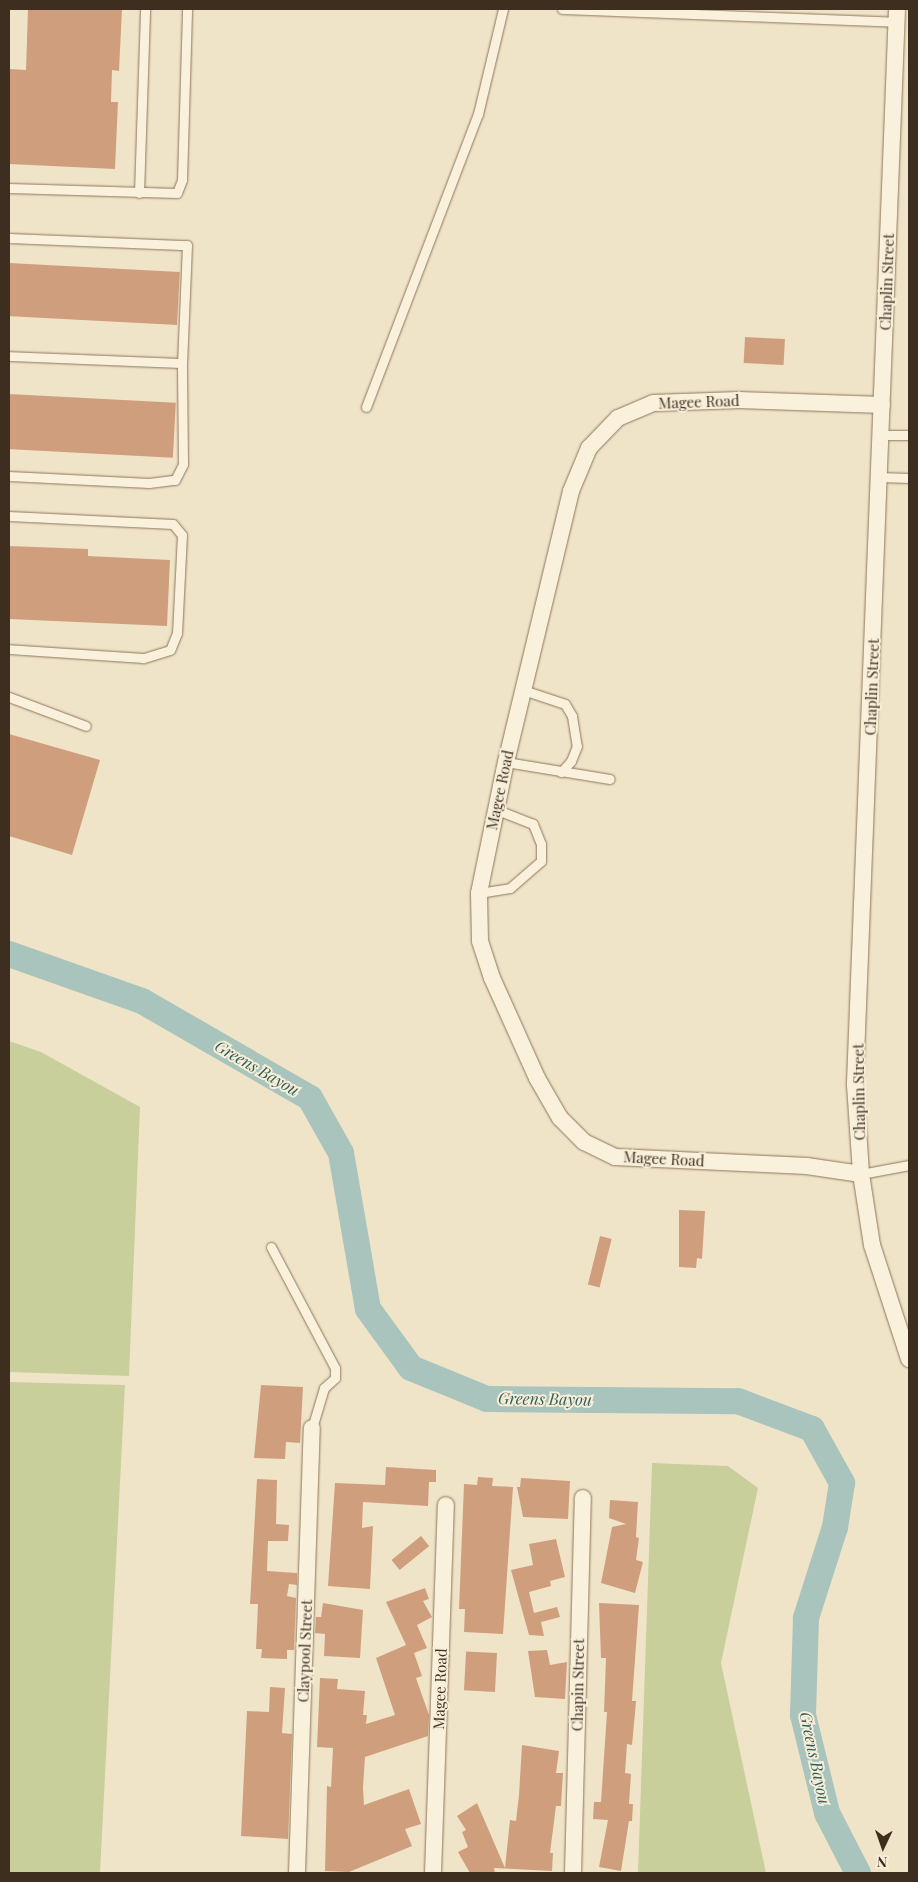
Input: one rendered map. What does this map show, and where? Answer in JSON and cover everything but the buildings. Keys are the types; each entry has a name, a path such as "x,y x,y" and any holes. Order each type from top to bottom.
{"street":[{"name":"Chaplin Street","path":"901,18 882,405 856,1085 861,1174 872,1245 909,1359"},
{"name":"Magee Road","path":"861,1174 807,1166 614,1157 584,1142 560,1118 537,1078 492,978 480,941 479,893 495,809 570,490 589,448 618,418 653,403 739,400 882,405"},
{"name":"Claypool Street","path":"297,1873 312,1428"},
{"name":"Chapin Street","path":"574,1873 583,1498"},
{"name":"Magee Road","path":"433,1873 446,1505"}],"lane":[{"path":"139,193 145,9"},
{"path":"9,188 177,193 180,188 187,9"},
{"path":"366,407 478,114 503,9"},
{"path":"562,9 901,18"},
{"path":"9,238 188,245 182,363 183,464 175,480 149,483 9,476"},
{"path":"9,356 182,363"},
{"path":"881,435 909,435"},
{"path":"879,477 909,478"},
{"path":"9,516 173,524 182,535 177,633 170,650 143,658 9,649"},
{"path":"523,690 565,704 572,716 577,746 571,761 561,772"},
{"path":"9,697 86,726"},
{"path":"506,762 610,779"},
{"path":"479,893 510,888 542,861 541,844 533,824 495,809"},
{"path":"861,1174 909,1165"},
{"path":"271,1247 335,1368 335,1378 324,1388 312,1428"}],"green space":[{"path":"9,1041 41,1052 140,1107 129,1376 9,1372"},
{"path":"9,1382 125,1385 100,1873 9,1873"},
{"path":"652,1463 728,1466 758,1488 721,1663 766,1873 638,1873"}],"waterway":[{"name":"Greens Bayou","path":"9,954 142,1001 310,1098 341,1153 368,1309 411,1368 487,1399 738,1401 812,1429 842,1483 835,1527 806,1618 803,1715 827,1813 858,1873"}]}
